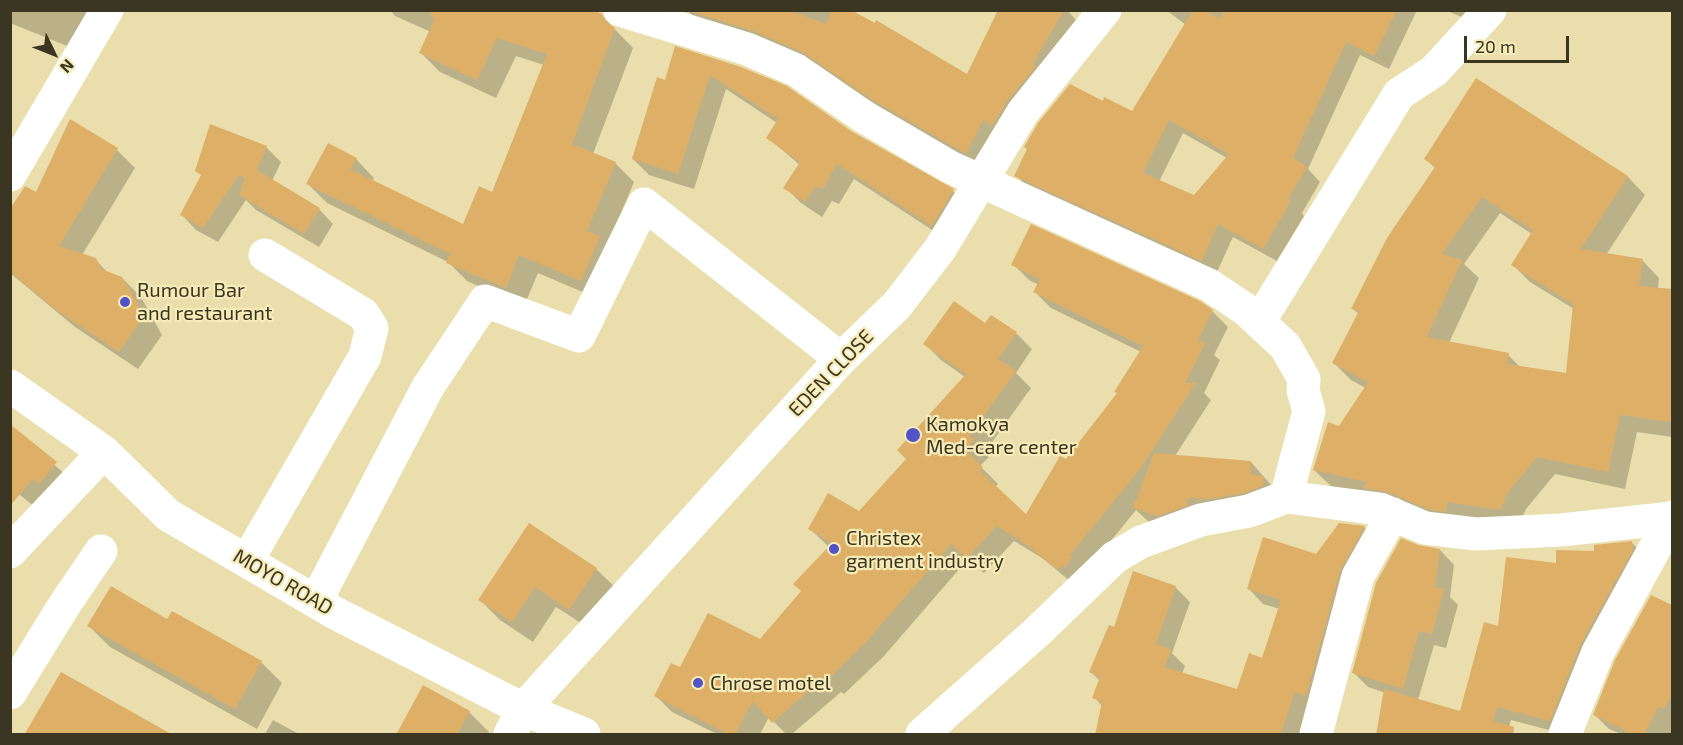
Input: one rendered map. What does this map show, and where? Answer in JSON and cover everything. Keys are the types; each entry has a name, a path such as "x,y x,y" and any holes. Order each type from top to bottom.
{"street":[{"path":"10,175 107,10"},
{"path":"620,10 747,49 796,70 889,132 979,181 1209,285 1245,309 1285,346 1304,379 1304,390 1310,411 1286,497"},
{"name":"EDEN CLOSE","path":"517,722 841,359 897,305 940,249 979,181 1023,112 1105,10"},
{"path":"1259,322 1399,94 1434,71 1490,10"},
{"path":"316,602 428,387 485,301 579,336 644,204 841,359"},
{"path":"247,561 365,356 372,328 363,314 265,255"},
{"name":"MOYO ROAD","path":"10,386 104,452 168,515 517,722 584,735"},
{"path":"10,552 104,452"},
{"path":"922,735 1037,632 1115,557 1161,533 1201,520 1249,511 1286,497 1380,509 1425,528 1476,534 1562,530 1672,518"},
{"path":"1316,735 1358,576 1393,514"},
{"path":"1565,735 1598,652 1672,518"},
{"path":"10,693 64,604 101,551"}],"building":[{"path":"432,10 593,10 602,14 606,22 615,28 572,144 616,162 587,231 600,236 581,281 519,255 506,288 446,263 450,254 306,184 328,143 357,158 350,169 463,224 479,186 492,192 547,54 497,38 477,80 419,53 435,18 431,17"},
{"path":"686,10 788,10 826,24 833,10 851,10 875,23 876,20 967,74 998,10 1064,10 1033,64 1036,66 1008,100 992,126 983,120 966,154 871,99 804,53 753,31"},
{"path":"1193,10 1205,10 1219,19 1224,10 1397,10 1374,56 1346,42 1293,158 1307,167 1288,199 1291,201 1263,249 1218,224 1202,261 1014,176 1027,149 1024,147 1038,123 1070,84 1103,101 1104,97 1132,111","holes":["1169,120 1229,154 1194,195 1143,173"]},
{"path":"675,46 741,67 787,86 851,131 954,189 932,226 837,164 823,189 816,186 805,202 783,188 800,162 766,138 778,119 710,75 678,174 632,159 657,77 665,80"},
{"path":"1476,78 1628,176 1581,249 1643,259 1639,286 1672,289 1672,422 1620,415 1608,472 1537,457 1509,491 1500,510 1447,502 1446,512 1430,510 1387,492 1363,488 1367,482 1313,470 1328,422 1339,426 1368,382 1332,363 1359,311 1351,309 1387,238 1435,167 1424,159","holes":["1482,197 1533,230 1511,265 1573,304 1566,373 1507,364 1509,353 1427,337 1462,260 1442,254"]},
{"path":"70,119 118,148 59,246 96,258 101,269 122,277 144,315 119,352 55,309 10,272 10,209 25,186 36,192"},
{"path":"210,124 267,146 257,170 320,208 304,234 239,195 245,178 239,175 203,228 180,215 201,175 195,171"},
{"path":"1031,224 1200,301 1213,310 1198,340 1205,343 1185,383 1196,383 1140,469 1070,555 1073,557 1065,567 1062,565 1058,570 1024,543 997,526 967,558 951,544 868,640 828,679 824,677 772,723 753,701 735,735 730,735 654,696 671,663 680,667 708,613 760,639 801,591 793,584 832,543 808,529 828,493 859,511 906,459 897,450 966,374 923,344 954,301 985,323 991,315 1017,332 998,359 1016,371 970,435 974,440 965,450 983,467 980,471 1026,514 1060,456 1066,459 1117,393 1114,392 1143,346 1033,292 1040,279 1011,265"},
{"path":"10,424 57,462 39,484 33,479 10,506"},
{"path":"1154,453 1251,461 1251,475 1264,476 1263,486 1244,493 1209,499 1188,498 1186,506 1158,516 1133,508"},
{"path":"529,523 597,568 569,610 535,587 512,622 478,600"},
{"path":"1339,523 1365,526 1340,571 1306,696 1295,692 1280,735 1095,735 1102,702 1092,698 1100,677 1089,672 1109,625 1114,627 1133,571 1176,586 1156,644 1171,650 1164,667 1237,689 1249,653 1262,658 1281,600 1247,589 1263,537 1316,554"},
{"path":"1401,538 1418,545 1440,549 1435,587 1444,589 1432,634 1419,631 1403,689 1352,673 1376,583"},
{"path":"1632,541 1633,550 1581,643 1550,721 1497,707 1493,721 1514,727 1513,735 1376,735 1384,689 1460,711 1484,622 1498,626 1506,557 1556,563 1556,550 1594,551 1594,545"},
{"path":"111,586 167,619 172,611 262,661 235,709 87,626"},
{"path":"1651,595 1672,605 1672,694 1664,709 1658,707 1644,735 1634,735 1593,715 1615,660"},
{"path":"61,672 173,735 24,735"},
{"path":"423,685 470,711 457,735 396,735"}],"place":[{"name":"Rumour Bar and restaurant","path":"125,302"},
{"name":"Kamokya Med-care center","path":"913,435"},
{"name":"Christex garment industry","path":"834,549"},
{"name":"Chrose motel","path":"698,683"}]}
